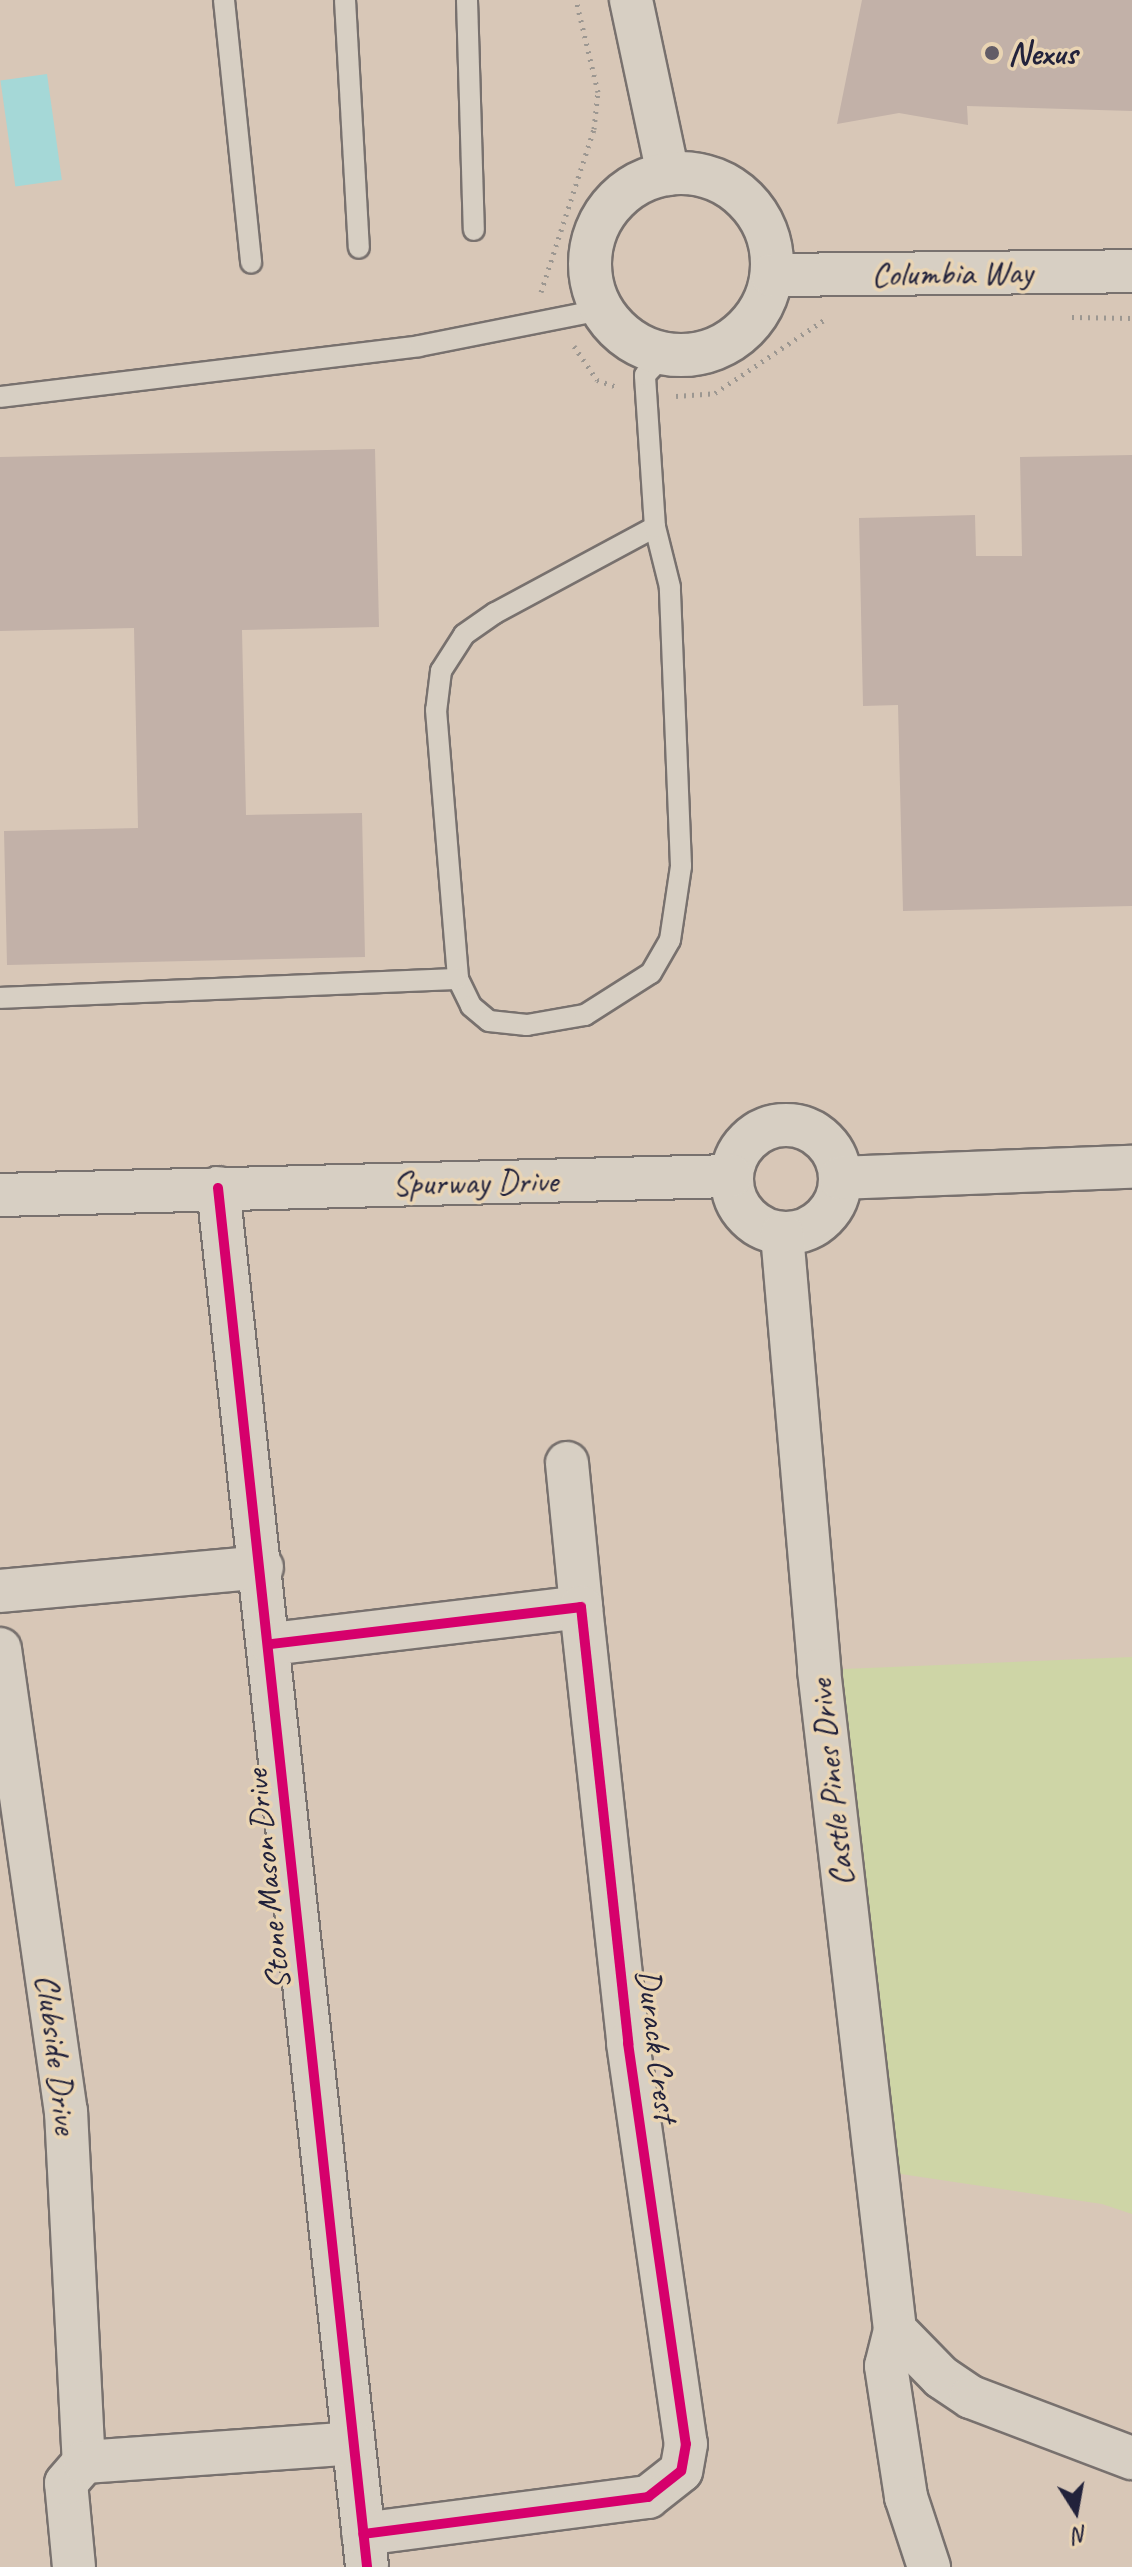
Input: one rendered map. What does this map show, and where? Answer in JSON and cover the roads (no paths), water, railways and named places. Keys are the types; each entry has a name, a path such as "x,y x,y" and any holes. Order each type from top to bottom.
{"street":[{"path":"631,0 668,174"},
{"path":"668,174 717,180 745,199 770,242 772,275 760,310 735,338 701,354 664,355 634,344 601,310 589,267 599,224 627,191 668,174"},
{"name":"Columbia Way","path":"772,275 1132,271"},
{"path":"787,1126 814,1133 827,1145 840,1178 823,1218 782,1234 752,1222 735,1202 731,1176 746,1142 761,1131 787,1126"},
{"path":"840,1178 1132,1167"},
{"name":"Spurway Drive","path":"218,1188 731,1176"},
{"path":"8,1191 218,1188"},
{"name":"Stone Mason Drive","path":"218,1188 271,1644 365,2551"},
{"name":"Castle Pines Drive","path":"782,1234 821,1686 895,2330 886,2366 906,2497 929,2567"},
{"name":"Durack Crest","path":"365,2551 648,2497 681,2471 686,2444 628,2043 567,1463"},
{"path":"0,1591 262,1567"},
{"path":"271,1644 581,1607"},
{"name":"Clubside Drive","path":"0,1649 66,2111 84,2462 66,2483 74,2567"},
{"path":"895,2330 941,2377 971,2397 1132,2458"},
{"path":"84,2462 353,2443"}],"lane":[{"path":"224,0 251,263"},
{"path":"345,0 359,248"},
{"path":"467,0 474,230"},
{"path":"0,397 419,346 601,310"},
{"path":"655,527 495,613 464,635 441,671 436,710 458,979 471,1006 489,1021 527,1025 585,1015 651,973 670,940 681,866 670,587 655,527 645,375 664,355"},
{"path":"0,998 458,979"}],"water":[{"path":"47,74 62,180 15,186 0,81"}],"place":[{"name":"Nexus","path":"992,53"}]}
